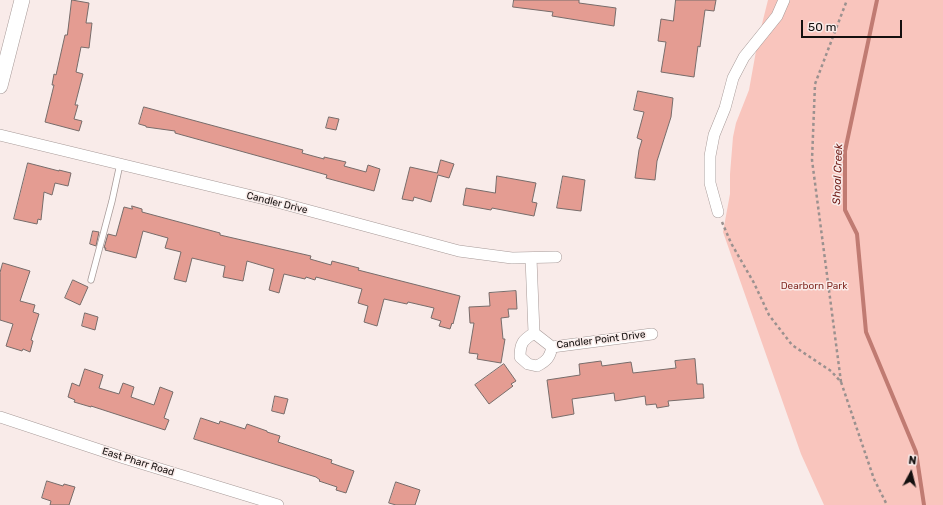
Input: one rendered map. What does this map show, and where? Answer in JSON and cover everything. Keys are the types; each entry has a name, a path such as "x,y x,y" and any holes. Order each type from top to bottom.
{"main road":[{"path":"0,86 22,0"}],"street":[{"path":"718,212 710,183 710,156 714,135 725,108 733,78 744,57 777,16 784,0"},
{"name":"Candler Drive","path":"0,135 277,202 459,251 512,258 556,258"},
{"path":"531,258 534,333 525,339 520,347 520,357 528,364 538,366 546,361 550,356 552,347"},
{"name":"Candler Point Drive","path":"534,333 552,347 652,334"},
{"name":"East Pharr Road","path":"0,417 124,458 278,505"}],"lane":[{"path":"91,280 112,201 120,164"}],"path":[{"path":"847,0 815,84 812,160 842,382 874,479 887,505"},
{"path":"718,212 731,243 754,283 769,315 792,345 832,371 842,382"}],"green space":[{"name":"Dearborn Park","path":"768,0 943,0 943,505 824,505 801,454 723,232 730,194 733,137 736,123 749,90 758,40"}],"building":[{"path":"72,0 89,3 86,23 92,23 89,48 81,47 76,72 83,74 75,105 78,105 74,119 82,121 79,131 45,122 54,85 52,85 54,74 56,75 65,35 67,35"},
{"path":"514,0 579,0 579,3 616,8 614,26 552,16 553,12 513,7"},
{"path":"676,0 716,0 714,11 705,10 694,77 661,72 666,42 658,41 661,19 673,21"},
{"path":"638,91 673,98 671,117 657,161 655,180 635,178 642,140 637,138 644,112 634,110"},
{"path":"144,107 303,150 302,153 324,159 324,157 346,162 344,166 366,172 368,165 380,169 374,191 326,178 327,175 175,133 175,131 146,127 139,124"},
{"path":"329,117 339,119 336,130 326,128"},
{"path":"441,160 454,164 449,178 438,175 431,202 414,197 413,201 402,199 410,167 437,173"},
{"path":"28,163 71,173 68,186 55,183 52,195 44,192 41,220 38,219 37,224 14,219"},
{"path":"497,176 536,183 532,202 537,203 534,216 492,208 491,210 463,205 466,188 495,193"},
{"path":"563,176 585,180 581,211 557,208"},
{"path":"132,206 142,209 142,212 220,233 220,235 311,256 310,259 331,265 332,261 359,268 358,270 460,296 453,324 452,323 450,329 439,326 441,321 431,318 434,308 408,302 407,304 384,299 377,326 364,322 368,306 358,303 362,289 316,277 315,280 306,277 305,279 284,274 279,293 269,290 274,269 247,261 243,281 223,277 225,266 192,258 186,282 174,279 181,252 165,248 168,238 143,231 136,258 105,250 106,248 104,248 108,234 116,236 124,207 132,209"},
{"path":"93,231 99,232 96,246 90,244"},
{"path":"3,263 30,271 20,301 35,305 33,312 39,314 31,340 33,341 30,352 23,349 22,351 6,346 13,324 0,320 0,273"},
{"path":"73,280 88,287 80,305 65,298"},
{"path":"516,291 517,309 508,309 509,317 501,318 503,339 505,339 501,363 477,359 478,354 469,353 474,323 470,323 469,307 490,306 489,293"},
{"path":"85,313 98,317 95,330 82,326"},
{"path":"695,359 697,384 703,384 704,398 668,401 669,406 657,408 656,404 646,405 645,396 615,401 614,393 572,399 574,414 552,418 547,380 580,375 579,364 601,361 602,366 631,362 633,373 676,368 675,361"},
{"path":"504,364 516,381 511,384 513,386 489,404 475,385"},
{"path":"85,369 103,375 99,388 119,394 123,383 134,387 131,397 154,405 160,387 173,392 164,418 169,420 165,430 74,402 75,400 68,397 72,383 79,386"},
{"path":"275,396 288,399 284,414 272,411"},
{"path":"201,418 219,424 220,421 245,429 247,424 280,436 278,442 332,460 331,463 354,471 346,493 336,490 337,487 319,481 320,480 316,477 194,439"},
{"path":"47,481 63,486 64,484 75,487 69,505 50,505 51,501 42,498"},
{"path":"396,482 420,490 415,505 396,505 389,503"}],"waterway":[{"name":"Shoal Creek","path":"877,0 845,151 845,210 857,234 866,332 916,452 924,505"}]}
